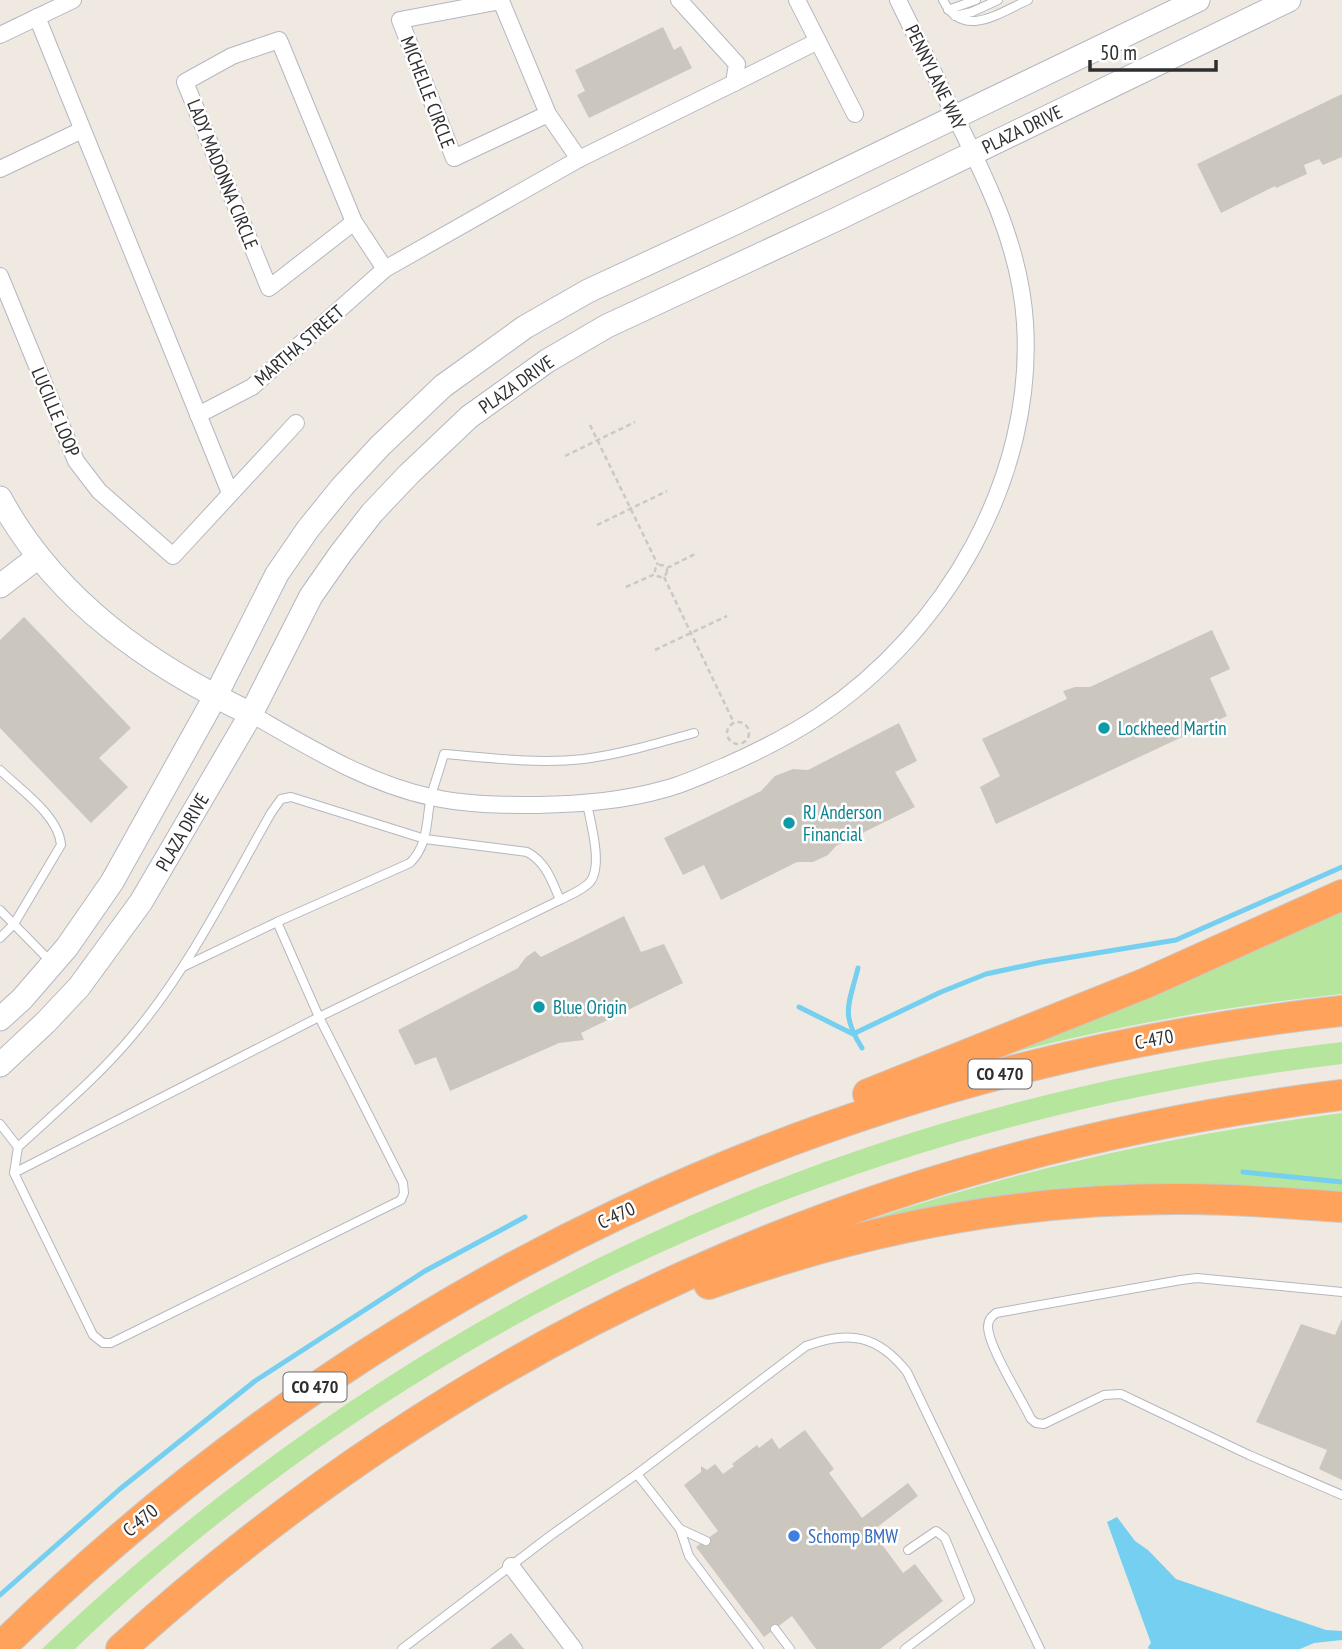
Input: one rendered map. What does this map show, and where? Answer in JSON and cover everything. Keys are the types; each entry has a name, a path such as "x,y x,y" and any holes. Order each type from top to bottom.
{"highway":[{"path":"672,1189 720,1153 1094,1005 1342,895"},
{"name":"C-470","path":"0,1648 137,1522 299,1398 388,1339 466,1292 570,1237 748,1157 900,1102 1104,1049 1187,1033 1342,1011"},
{"path":"121,1649 203,1577 282,1514 436,1408 535,1350 643,1295 728,1256 865,1203 987,1164 1107,1134 1230,1111 1342,1095"},
{"path":"436,1408 475,1395 597,1331 689,1291 796,1255 879,1233 1005,1211 1118,1200 1235,1199 1342,1207"}],"street":[{"path":"0,35 73,0"},
{"path":"679,0 737,64 734,83"},
{"path":"797,0 855,114"},
{"name":"PENNYLANE WAY","path":"251,714 364,776 431,797 495,806 587,804 665,789 704,775 788,736 869,677 915,630 933,608 968,554 996,500 1006,472 1022,402 1026,353 1021,293 1011,246 996,201 898,0"},
{"name":"PLAZA DRIVE","path":"0,1019 83,927 112,882 215,697 277,575 309,529 342,487 380,446 443,386 515,334 588,290 749,217 1198,0"},
{"name":"PLAZA DRIVE","path":"0,1065 62,1005 109,948 141,902 251,714 311,596 341,553 372,513 469,417 547,360 607,326 1289,0"},
{"name":"MICHELLE CIRCLE","path":"548,114 454,158 400,20 501,1 548,114 579,159"},
{"path":"37,17 230,494"},
{"name":"LADY MADONNA CIRCLE","path":"354,222 270,288 185,82 232,56 279,40 354,222 385,269"},
{"name":"MARTHA STREET","path":"198,415 252,387 385,269 579,159 818,41"},
{"path":"0,169 82,130"},
{"name":"LUCILLE LOOP","path":"0,276 76,461 99,491 173,556 296,423"},
{"path":"0,498 38,557 84,606 114,632 168,671 251,714"},
{"path":"0,586 38,557"},
{"path":"511,1566 574,1649"}],"lane":[{"path":"943,0 952,13 963,21 974,22 1028,0"},
{"path":"952,13 976,0"},
{"path":"952,13 972,12 998,0"},
{"path":"185,966 410,863 425,839 431,797 444,754 521,762 584,759 624,752 694,733"},
{"path":"0,770 54,821 61,835 61,845 14,924 0,938"},
{"path":"277,922 319,1017 403,1183 404,1193 401,1200 111,1343 103,1343 93,1335 14,1173 18,1147 134,1034 185,966 281,799 291,797 425,839 527,852 537,857 549,873 561,900"},
{"path":"14,1173 319,1017 587,885 595,871 596,854 587,804"},
{"path":"0,910 52,964"},
{"path":"0,1124 18,1147"},
{"path":"1342,1292 1196,1278 996,1313 988,1324 992,1343 1031,1419 1037,1423 1044,1424 1113,1392 1132,1397 1204,1433 1342,1495"},
{"path":"402,1649 806,1346 836,1336 855,1337 878,1344 896,1358 907,1372 1040,1649"},
{"path":"637,1475 680,1529 690,1556 759,1649"},
{"path":"680,1529 706,1541"},
{"path":"905,1649 970,1601 945,1538 936,1531 908,1550"},
{"path":"775,1629 790,1649"}],"path":[{"path":"565,456 635,422"},
{"path":"590,425 658,565 655,574 626,587"},
{"path":"597,525 667,491"},
{"path":"667,568 697,553"},
{"path":"658,565 667,568"},
{"path":"664,577 667,568"},
{"path":"655,574 664,577"},
{"path":"664,577 734,723"},
{"path":"655,650 727,616"},
{"path":"734,723 745,724 750,730 744,743 737,744 728,738 727,731 734,723"}],"green space":[{"path":"1342,908 1342,994 1170,1018 1000,1056"},
{"path":"1342,1042 1342,1064 1165,1092 992,1132 824,1186 660,1253 503,1332 352,1425 209,1531 75,1649 42,1649 181,1526 328,1417 482,1320 642,1238 808,1168 981,1112 1159,1070"},
{"path":"1342,1113 1342,1194 871,1223 869,1220 986,1184 1103,1155 1221,1131"}],"water":[{"path":"1117,1517 1135,1541 1148,1550 1176,1579 1326,1630 1342,1631 1342,1640 1314,1643 1300,1649 1149,1649 1151,1643 1107,1522"}],"building":[{"path":"663,27 674,50 681,46 692,68 589,118 577,95 585,91 575,70"},
{"path":"1342,94 1342,157 1323,165 1319,159 1304,165 1307,174 1276,188 1275,186 1221,213 1197,164"},
{"path":"24,617 131,728 99,758 128,787 91,823 0,728 0,640"},
{"name":"Lockheed Martin","path":"1212,630 1230,669 1210,678 1227,716 996,824 980,787 1000,776 982,739 1067,699 1063,691 1075,687 1090,687"},
{"name":"RJ Anderson Financial","path":"899,723 917,761 895,772 915,807 836,846 828,855 813,862 797,862 721,900 704,865 683,875 664,838 761,791 775,776 793,769 808,770"},
{"name":"Blue Origin","path":"624,916 641,952 664,944 683,983 581,1033 584,1040 559,1043 450,1091 436,1057 415,1065 398,1030 518,968 526,957 535,951 541,957"},
{"path":"1342,1319 1342,1480 1319,1469 1327,1450 1256,1422 1301,1324 1335,1335"},
{"name":"Schomp BMW","path":"805,1430 834,1469 829,1473 862,1518 908,1483 918,1496 872,1531 903,1573 915,1564 943,1601 880,1649 816,1649 792,1616 764,1637 696,1547 718,1531 684,1485 701,1472 701,1466 707,1470 715,1464 723,1474 757,1445 759,1448 772,1438 779,1449"},
{"path":"511,1633 524,1649 490,1649"}],"waterway":[{"path":"799,1007 853,1034 986,974 1176,940 1342,867"},
{"path":"858,968 848,1009 851,1026 862,1048"},
{"path":"1243,1172 1342,1182"},
{"path":"0,1595 120,1489 255,1381 425,1271 525,1217"}],"place":[{"name":"Lockheed Martin","path":"1104,728"},
{"name":"RJ Anderson Financial","path":"789,823"},
{"name":"Blue Origin","path":"539,1007"},
{"name":"Schomp BMW","path":"794,1536"}]}
